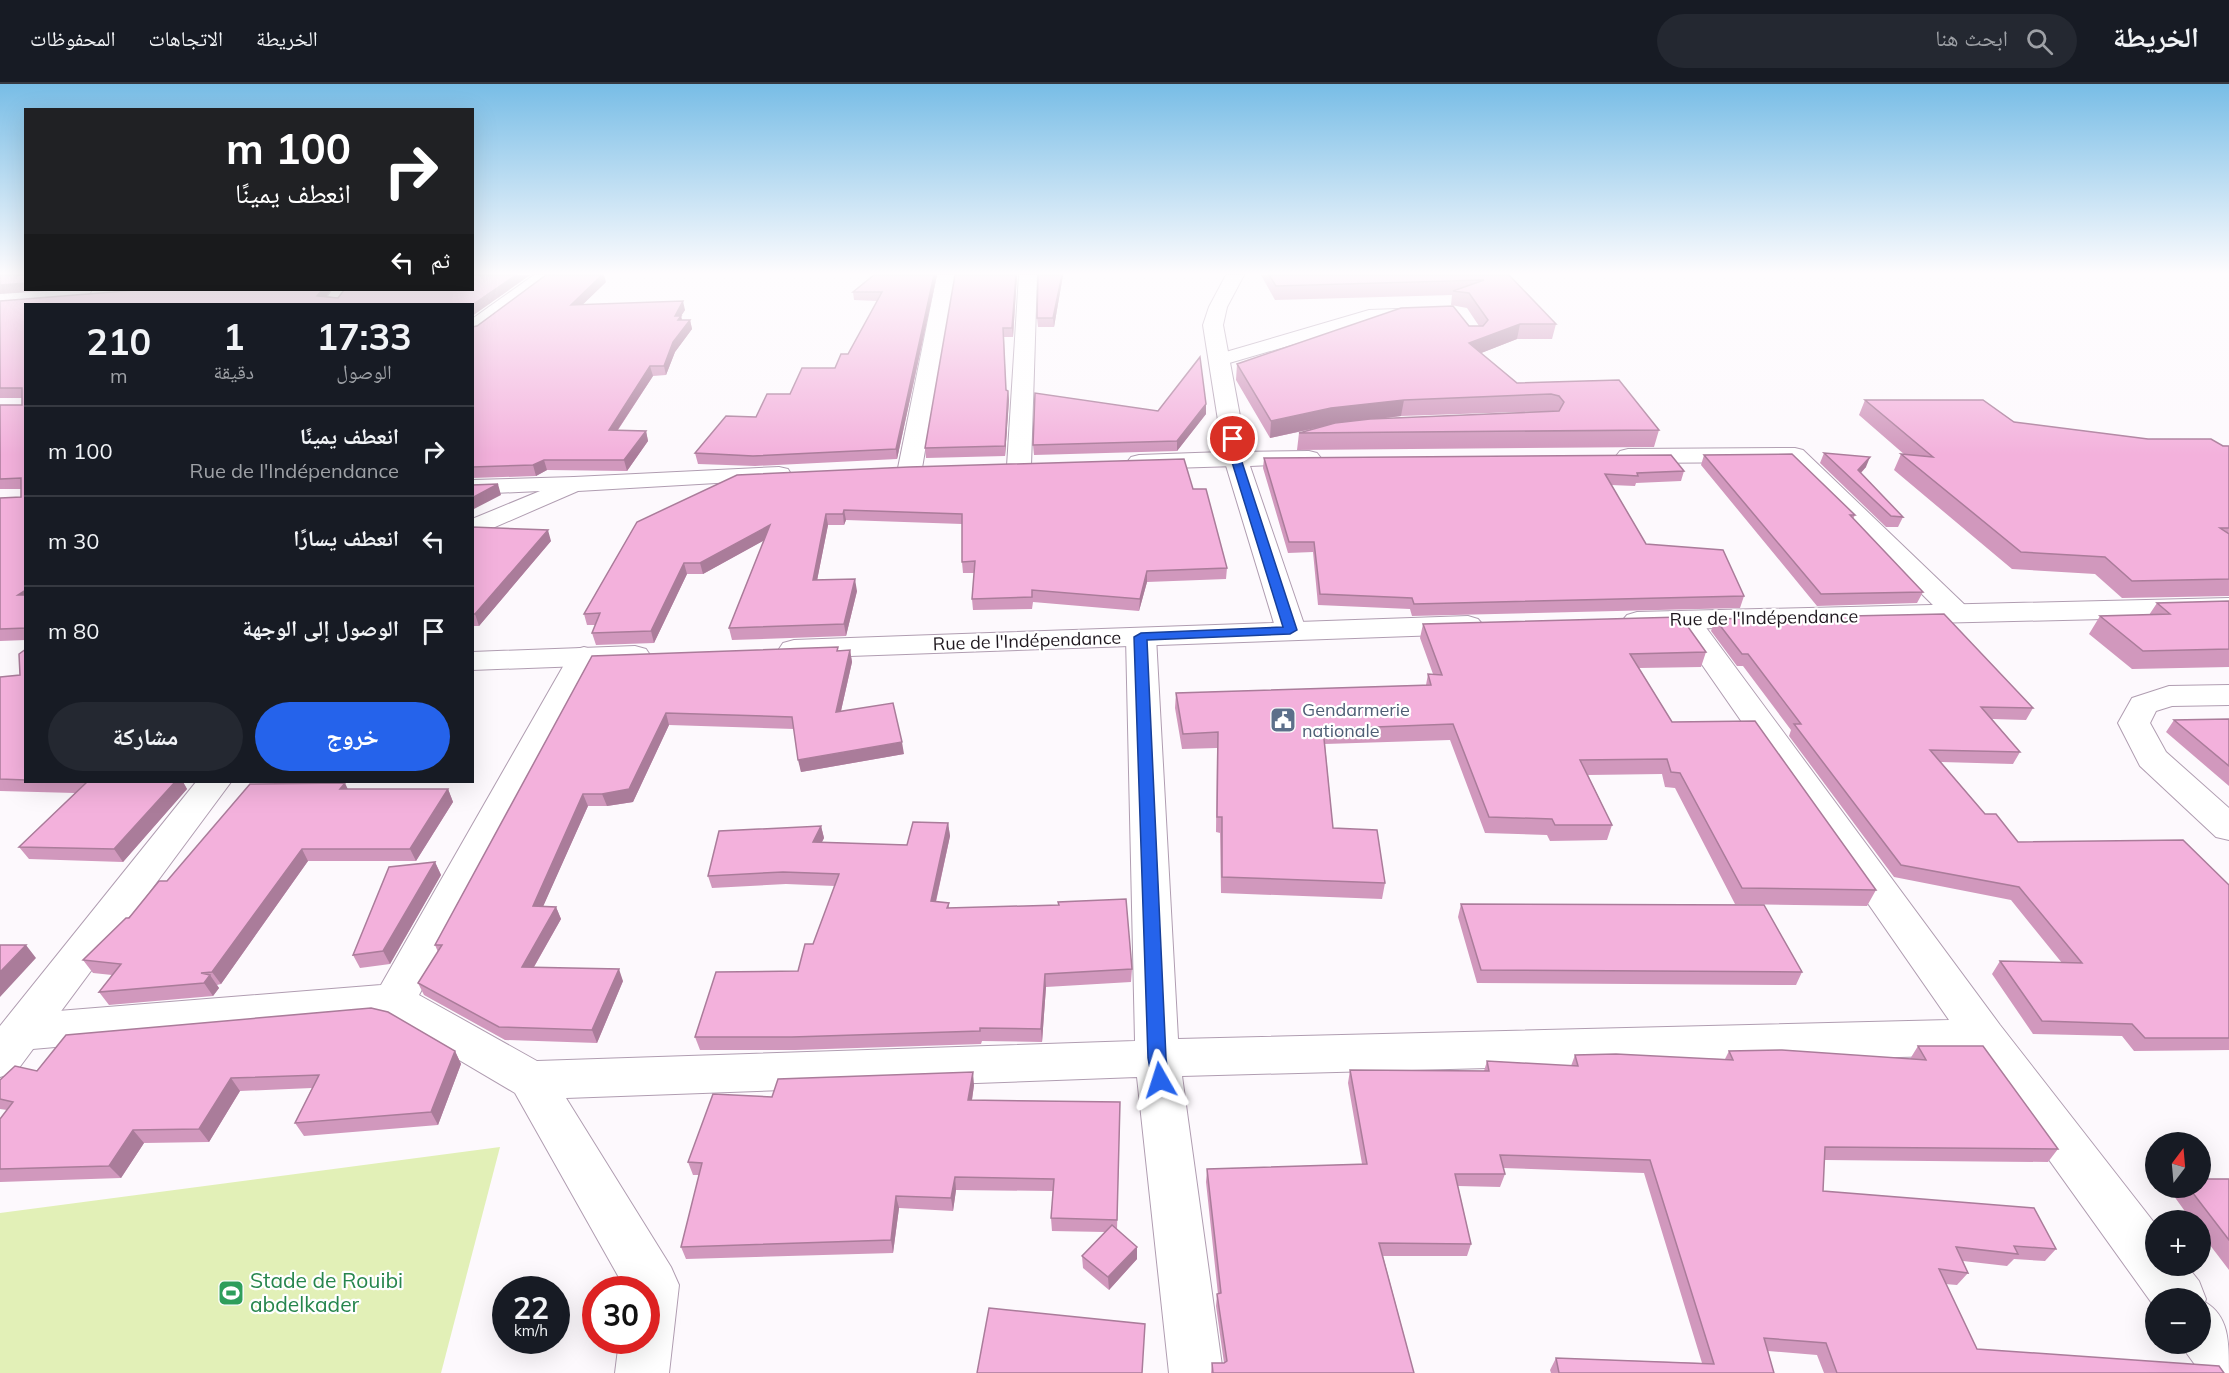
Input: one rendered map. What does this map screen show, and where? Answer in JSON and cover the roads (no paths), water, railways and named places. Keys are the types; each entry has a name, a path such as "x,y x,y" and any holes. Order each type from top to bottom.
{"street":[{"path":"910,468 935,335"},
{"path":"1019,466 1025,335"},
{"path":"1215,335 1236,459 1290,630"},
{"path":"1219,360 1304,335"},
{"path":"1236,459 1304,436"},
{"path":"1605,456 1795,455 1957,613"},
{"path":"1122,462 1331,458"},
{"path":"474,487 806,473"},
{"path":"474,528 573,484"},
{"name":"Rue de l'Indépendance","path":"1605,622 2229,607"},
{"path":"1686,620 1984,1037 2172,1288"},
{"name":"Rue de l'Indépendance","path":"762,650 1500,624"},
{"path":"1141,637 1157,1058 1196,1373"},
{"path":"474,661 667,654"},
{"path":"394,1001 584,656"},
{"path":"2229,695 2169,696 2143,705 2134,723 2152,758 2229,828"},
{"path":"10,1045 213,783"},
{"path":"10,1045 394,1001 531,1080 647,1276"},
{"path":"531,1080 1157,1058 1984,1037"},
{"path":"2211,1341 2229,1365"},
{"path":"642,1373 644,1354"}],"place":[{"name":"Gendarmerie nationale","path":"1283,720"},
{"name":"Stade de Rouibi abdelkader","path":"231,1293"}]}
